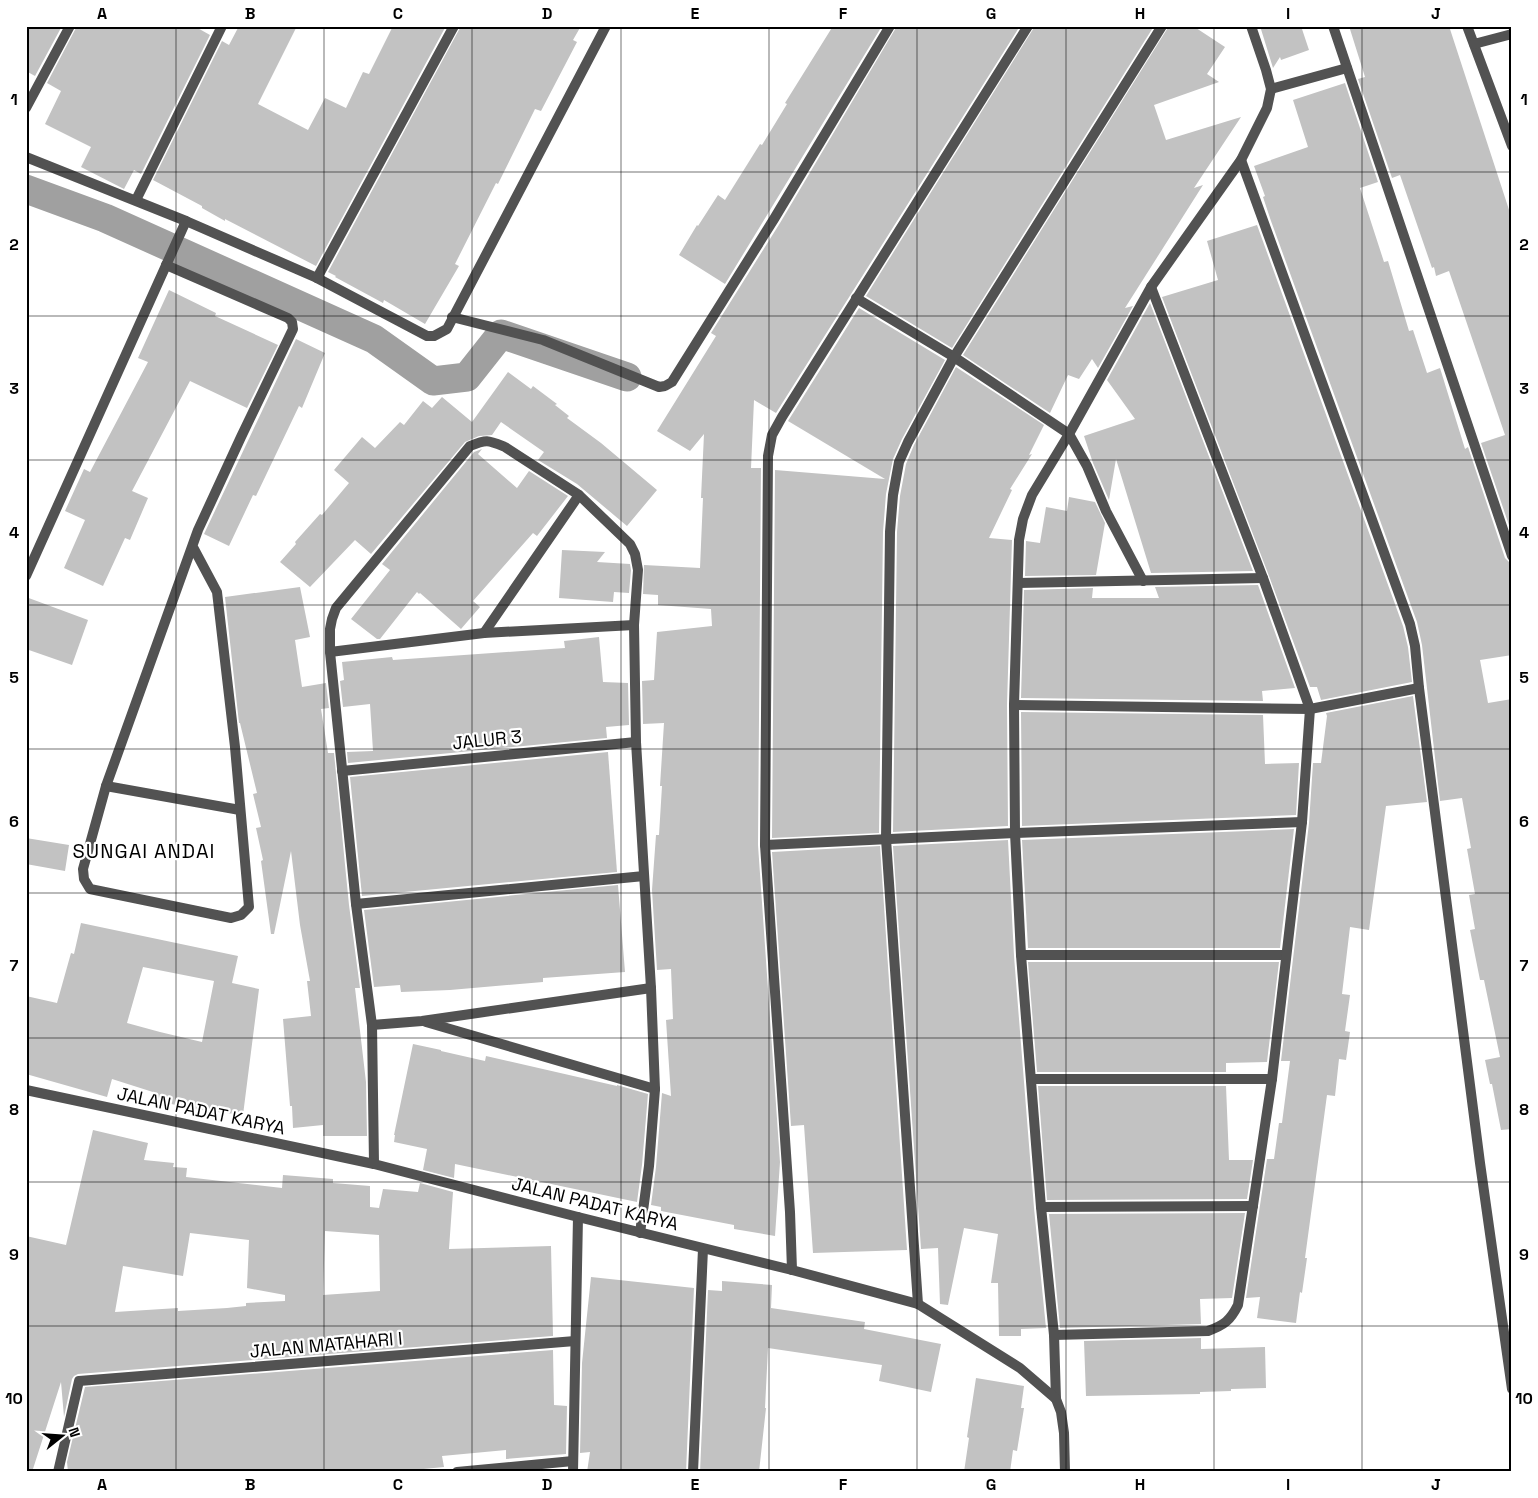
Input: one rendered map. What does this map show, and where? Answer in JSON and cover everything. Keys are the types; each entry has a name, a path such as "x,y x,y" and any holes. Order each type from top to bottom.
{"street":[{"path":"26,108 70,26"},
{"path":"136,200 222,26"},
{"path":"316,278 454,26"},
{"path":"26,157 136,200 316,278 427,336 434,336 447,328 606,26"},
{"path":"452,317 543,340 659,387 672,382 774,219 890,26"},
{"path":"792,1270 790,1212 766,845 768,456 772,435 782,417 1028,26"},
{"path":"918,1304 886,839 890,542 893,495 899,462 954,357 1162,26"},
{"path":"1065,1472 1064,1433 1061,1412 1056,1399 1054,1335 1041,1207 1021,955 1015,833 1014,705 1019,540 1023,519 1032,495 1069,434 1151,287 1241,160 1267,108 1271,89 1251,26"},
{"path":"1333,26 1512,556"},
{"path":"1467,26 1512,146"},
{"path":"1474,44 1512,34"},
{"path":"1271,89 1347,68"},
{"path":"1241,160 1410,624 1415,646 1480,1163 1512,1389"},
{"path":"26,576 186,221"},
{"path":"168,261 288,318 292,322 293,329 198,530 106,786 84,869 84,879 90,889 231,918 241,915 249,908 235,747 217,592 193,547"},
{"path":"1054,1335 1208,1331 1223,1325 1232,1316 1238,1305 1272,1079 1302,822 1310,709 1263,578 1151,287"},
{"path":"856,298 954,357 1069,434 1087,466 1106,512 1143,581"},
{"path":"374,1164 372,1025 356,904 330,652 330,629 336,608 470,446 484,441 492,442 505,447 579,495 630,544 635,554 638,570 634,625 636,742 651,988 655,1089 649,1166 640,1233"},
{"path":"484,633 579,495"},
{"path":"1018,583 1263,578"},
{"path":"330,652 484,633 634,625"},
{"path":"1014,705 1310,709 1419,688"},
{"name":"JALUR 3","path":"342,771 636,742"},
{"path":"106,786 240,810"},
{"path":"766,845 1302,822"},
{"path":"356,904 644,876"},
{"path":"1021,955 1286,955"},
{"path":"372,1025 422,1021 651,988"},
{"path":"422,1021 655,1089"},
{"path":"1031,1079 1272,1079"},
{"name":"JALAN PADAT KARYA","path":"26,1090 374,1164 792,1270 918,1304 1020,1368 1056,1399"},
{"path":"1041,1207 1253,1206"},
{"path":"457,1472 573,1466 578,1217"},
{"path":"692,1472 703,1248"},
{"name":"JALAN MATAHARI I","path":"58,1472 79,1381 575,1341"}],"building":[{"path":"26,26 62,26 35,76 26,71"},
{"path":"77,26 194,26 210,35 141,174 134,170 124,189 81,167 91,147 45,124 61,91 47,83"},
{"path":"239,26 297,26 258,104 308,130 325,98 346,108 363,72 369,74 393,26 446,26 316,266 225,219 225,221 202,208 202,206 153,180 222,41 229,45"},
{"path":"461,26 581,26 573,40 577,42 541,111 535,109 498,184 496,183 455,264 459,266 425,324 384,300 383,303 328,272"},
{"path":"833,26 882,26 725,284 679,255 718,195 725,200 760,144 762,145 787,104 785,103"},
{"path":"897,26 1020,26 776,413 754,400 751,468 761,468 758,845 780,1162 775,1236 734,1229 734,1225 661,1211 661,1207 651,1205 662,1093 671,1096 666,1020 673,1019 671,969 657,970 652,890 656,835 659,835 664,723 643,724 642,681 654,680 657,632 712,626 711,609 658,605 658,595 643,594 644,565 700,568 704,434 690,451 657,431 716,336 711,333 780,223"},
{"path":"1035,26 1154,26 952,348 866,296"},
{"path":"1169,26 1193,26 1225,47 1207,74 1219,82 1154,105 1166,140 1241,117 1194,188 1203,185 1125,308 1133,306 1098,368 1092,359 1079,379 1068,375 1050,413 963,355"},
{"path":"1260,26 1301,26 1309,50 1281,60 1280,57 1273,68"},
{"path":"1349,26 1449,26 1512,219 1512,534 1481,443 1505,435 1449,271 1436,276 1400,175 1392,178 1358,79 1365,77"},
{"path":"1345,83 1378,182 1360,188 1384,262 1388,261 1409,331 1413,330 1427,373 1440,368 1465,449 1468,447 1505,558 1509,562 1512,572 1512,655 1480,660 1488,703 1512,699 1512,1129 1501,1130 1485,1060 1500,1057 1484,980 1480,980 1470,930 1475,929 1469,895 1475,894 1467,849 1471,848 1462,798 1440,801 1422,645 1417,622 1271,221 1263,197 1265,196 1254,166 1308,147 1293,100"},
{"path":"1257,225 1403,626 1408,647 1412,682 1321,700 1317,687 1310,687 1162,297 1218,280 1207,241"},
{"path":"169,290 216,313 215,316 278,345 247,408 190,381 132,491 148,498 130,540 125,538 103,586 64,568 85,520 65,511 84,469 90,472 148,362 138,358"},
{"path":"1150,303 1253,571 1151,573 1116,459 1109,500 1093,463 1084,436 1135,419 1107,380"},
{"path":"859,308 945,360 893,459 886,494 883,532 879,833 772,838 775,470 885,479 788,421"},
{"path":"296,339 325,353 302,408 299,406 256,496 253,495 229,546 204,534"},
{"path":"956,367 1044,425 1029,455 1032,454 1010,489 1012,490 989,538 1012,540 1007,705 1008,826 893,832 897,532 900,496 906,464 914,445"},
{"path":"508,372 531,389 533,386 557,404 555,405 569,416 567,418 601,443 657,490 627,526 577,484 538,460 544,452 501,422 492,435 479,436 465,442 371,554 355,540 310,587 280,562 296,544 295,542 320,514 322,515 349,483 334,470 362,437 375,448 400,422 404,425 423,401 432,408 442,397 472,422"},
{"path":"482,449 478,454 517,488 529,471 568,496 537,536 533,533 473,601 480,607 461,629 417,592 380,639 377,639 351,619 390,570 382,564 474,452"},
{"path":"1069,497 1095,502 1105,523 1096,575 1025,576 1026,541 1040,543 1046,507 1067,511"},
{"path":"562,550 605,552 597,562 630,564 629,593 614,592 613,602 559,598"},
{"path":"1258,585 1295,688 1262,691 1263,701 1021,698 1024,590 1093,588 1092,598 1159,598 1155,587"},
{"path":"300,587 310,637 295,640 302,687 326,683 329,708 321,709 328,753 334,753 349,905 360,988 355,988 366,1082 367,1136 323,1136 323,1125 293,1128 283,1019 311,1016 307,981 310,981 300,925 291,851 274,934 271,934 261,861 263,860 256,828 261,827 253,794 257,793 239,723 225,597"},
{"path":"26,597 88,620 72,665 26,649"},
{"path":"599,637 603,682 628,683 629,725 606,727 607,738 348,763 347,752 373,751 370,704 343,707 340,681 344,680 342,662 392,657 393,660 565,648 564,641"},
{"path":"1413,696 1427,802 1386,806 1369,930 1350,927 1342,994 1350,995 1345,1031 1350,1032 1346,1060 1339,1059 1335,1096 1327,1095 1305,1258 1307,1258 1296,1323 1257,1318 1260,1297 1246,1298 1267,1159 1274,1159 1279,1123 1282,1123 1290,1061 1281,1061 1309,823 1313,763 1321,763 1326,713"},
{"path":"1021,712 1263,715 1265,764 1299,763 1296,815 1022,826"},
{"path":"608,752 617,872 362,896 350,777"},
{"path":"1294,829 1280,948 1028,948 1022,840"},
{"path":"26,838 69,845 65,871 26,864"},
{"path":"1008,840 1014,956 1034,1208 1046,1328 1021,1329 1021,1336 999,1336 998,1283 991,1283 998,1234 964,1228 948,1305 940,1304 938,1248 921,1249 893,846"},
{"path":"880,846 907,1250 813,1253 804,1125 791,1126 772,852"},
{"path":"618,885 625,972 543,978 543,982 450,990 401,992 400,985 374,987 364,910"},
{"path":"81,923 238,956 232,983 259,989 243,1115 193,1109 154,1100 156,1093 112,1079 107,1097 26,1074 26,996 57,1003 71,953 74,954","holes":["143,967 214,981 202,1042 127,1023"]},
{"path":"1028,962 1279,962 1267,1062 1226,1063 1226,1072 1037,1072"},
{"path":"413,1044 485,1061 486,1056 617,1085 648,1094 637,1202 455,1164 454,1178 423,1170 427,1149 394,1142"},
{"path":"1038,1086 1226,1086 1229,1160 1253,1160 1247,1199 1047,1200"},
{"path":"93,1130 148,1143 144,1160 174,1163 173,1167 187,1168 186,1177 282,1188 283,1175 333,1179 333,1183 370,1186 370,1207 379,1208 383,1189 418,1192 420,1183 453,1192 449,1249 551,1246 553,1336 78,1374 72,1379 64,1417 61,1382 32,1472 26,1472 26,1236 66,1245","holes":["325,1231 379,1235 380,1291 323,1295","190,1233 249,1240 247,1288 285,1295 285,1301 246,1303 246,1306 227,1308 178,1311 178,1308 115,1312 123,1266 183,1276"]},
{"path":"1245,1213 1232,1298 1200,1299 1201,1324 1060,1328 1049,1214"},
{"path":"591,1277 694,1288 686,1472 587,1472 590,1452 580,1453 582,1363"},
{"path":"722,1281 772,1285 771,1308 865,1322 864,1329 941,1344 931,1392 879,1381 882,1365 768,1348 766,1408 759,1472 700,1472 708,1290 722,1291"},
{"path":"1201,1338 1201,1349 1265,1347 1266,1388 1231,1389 1231,1391 1200,1392 1200,1394 1086,1396 1084,1341"},
{"path":"553,1350 554,1405 567,1406 566,1454 506,1459 506,1450 442,1456 444,1467 403,1471 361,1469 361,1472 68,1472 67,1462 85,1387"},
{"path":"976,1378 1024,1386 1021,1408 1024,1408 1017,1451 1013,1450 1010,1472 964,1472"}],"waterway":[{"path":"26,189 105,218 374,339 433,381 467,377 501,334 627,377"}],"district":[{"name":"SUNGAI ANDAI","path":"144,851"}]}
